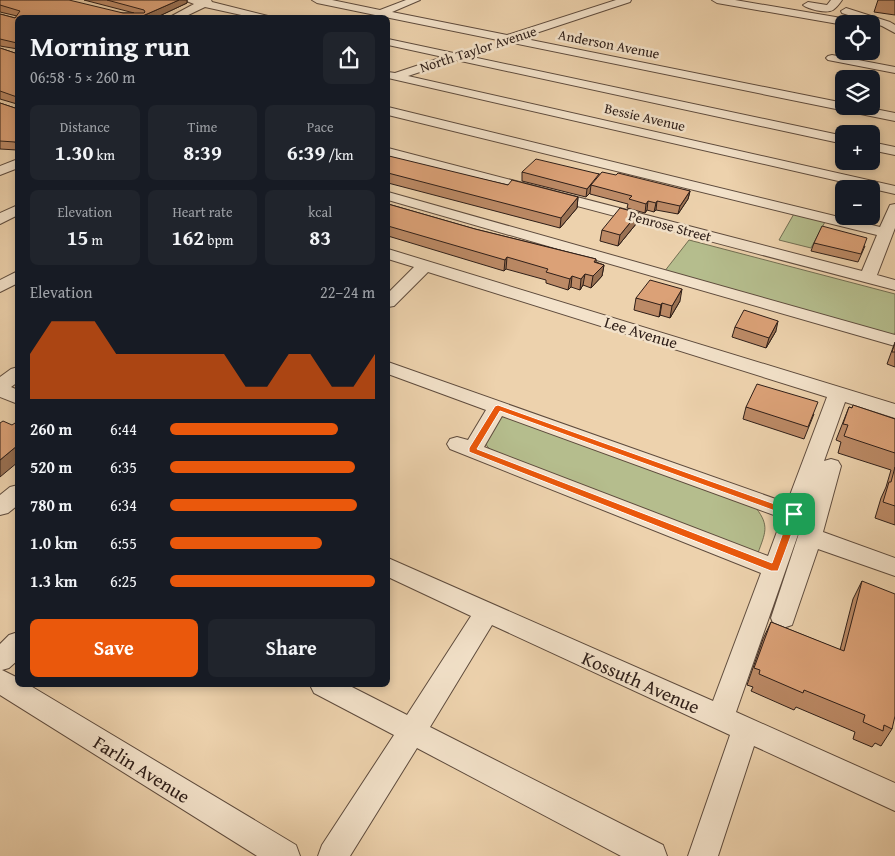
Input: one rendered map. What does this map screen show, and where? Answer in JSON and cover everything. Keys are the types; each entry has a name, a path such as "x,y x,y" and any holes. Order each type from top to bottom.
{"street":[{"path":"189,0 208,2 259,15"},
{"name":"Anderson Avenue","path":"317,0 895,117"},
{"path":"380,12 415,0"},
{"name":"North Taylor Avenue","path":"491,45 626,0"},
{"path":"717,0 835,20"},
{"path":"773,0 829,8 834,3 886,24 895,30"},
{"path":"180,15 208,2"},
{"path":"880,28 895,30"},
{"path":"390,42 835,138"},
{"name":"North Taylor Avenue","path":"390,77 473,51"},
{"path":"832,58 895,70"},
{"name":"Bessie Avenue","path":"390,77 895,190"},
{"path":"390,111 886,233"},
{"path":"880,148 895,151"},
{"name":"Penrose Street","path":"390,153 895,285"},
{"path":"390,197 895,341"},
{"path":"868,278 895,208"},
{"path":"0,219 15,211"},
{"name":"Lee Avenue","path":"390,255 895,411"},
{"path":"390,300 426,266"},
{"path":"0,287 15,278"},
{"path":"390,369 794,514"},
{"path":"0,386 15,375"},
{"path":"0,390 15,397"},
{"path":"720,718 838,394"},
{"path":"498,407 465,447 774,568"},
{"path":"783,618 831,466"},
{"path":"0,508 15,496"},
{"path":"810,537 895,567"},
{"name":"Kossuth Avenue","path":"390,568 895,797"},
{"path":"332,856 487,612"},
{"path":"0,660 15,646"},
{"name":"Farlin Avenue","path":"0,681 285,856"},
{"path":"327,687 652,856"},
{"path":"703,856 746,729"}],"green space":[{"path":"795,212 826,220 811,248 779,240"},
{"path":"689,240 895,294 895,332 893,337 664,272"},
{"path":"502,413 756,508 765,525 763,540 758,553 495,455 487,446 483,436"}],"building":[{"path":"0,0 69,0 123,13 144,13 144,10 107,0 179,0 145,15 17,15 20,11 0,5"},
{"path":"0,14 15,18 15,43 0,39"},
{"path":"0,48 15,53 15,96 0,91"},
{"path":"0,103 15,108 15,142 0,141"},
{"path":"390,156 508,185 512,180 578,197 561,218 390,174"},
{"path":"536,159 599,174 587,189 522,172"},
{"path":"602,172 616,175 618,173 690,191 680,206 657,201 656,203 648,201 646,204 629,199 632,196 591,185"},
{"path":"390,205 475,229 596,259 594,262 604,265 593,276 585,274 581,279 572,276 570,279 546,272 548,269 507,257 505,260 390,227"},
{"path":"620,208 638,213 620,235 602,230"},
{"path":"822,226 867,238 861,254 814,243"},
{"path":"650,280 682,289 672,306 636,298"},
{"path":"744,310 778,321 769,338 735,327"},
{"path":"757,384 818,402 808,427 746,407"},
{"path":"853,405 895,419 895,453 844,436 848,425 843,424 849,407 852,408"},
{"path":"3,421 12,425 15,423 15,448 0,460 0,423"},
{"path":"895,467 895,506 883,502"},
{"path":"862,581 895,594 895,716 892,729 884,725 883,731 863,722 865,715 804,690 803,693 759,674 760,670 754,668 771,622 844,651"}],"route":[{"path":"498,407 794,514 774,568 472,450 498,407"}]}
